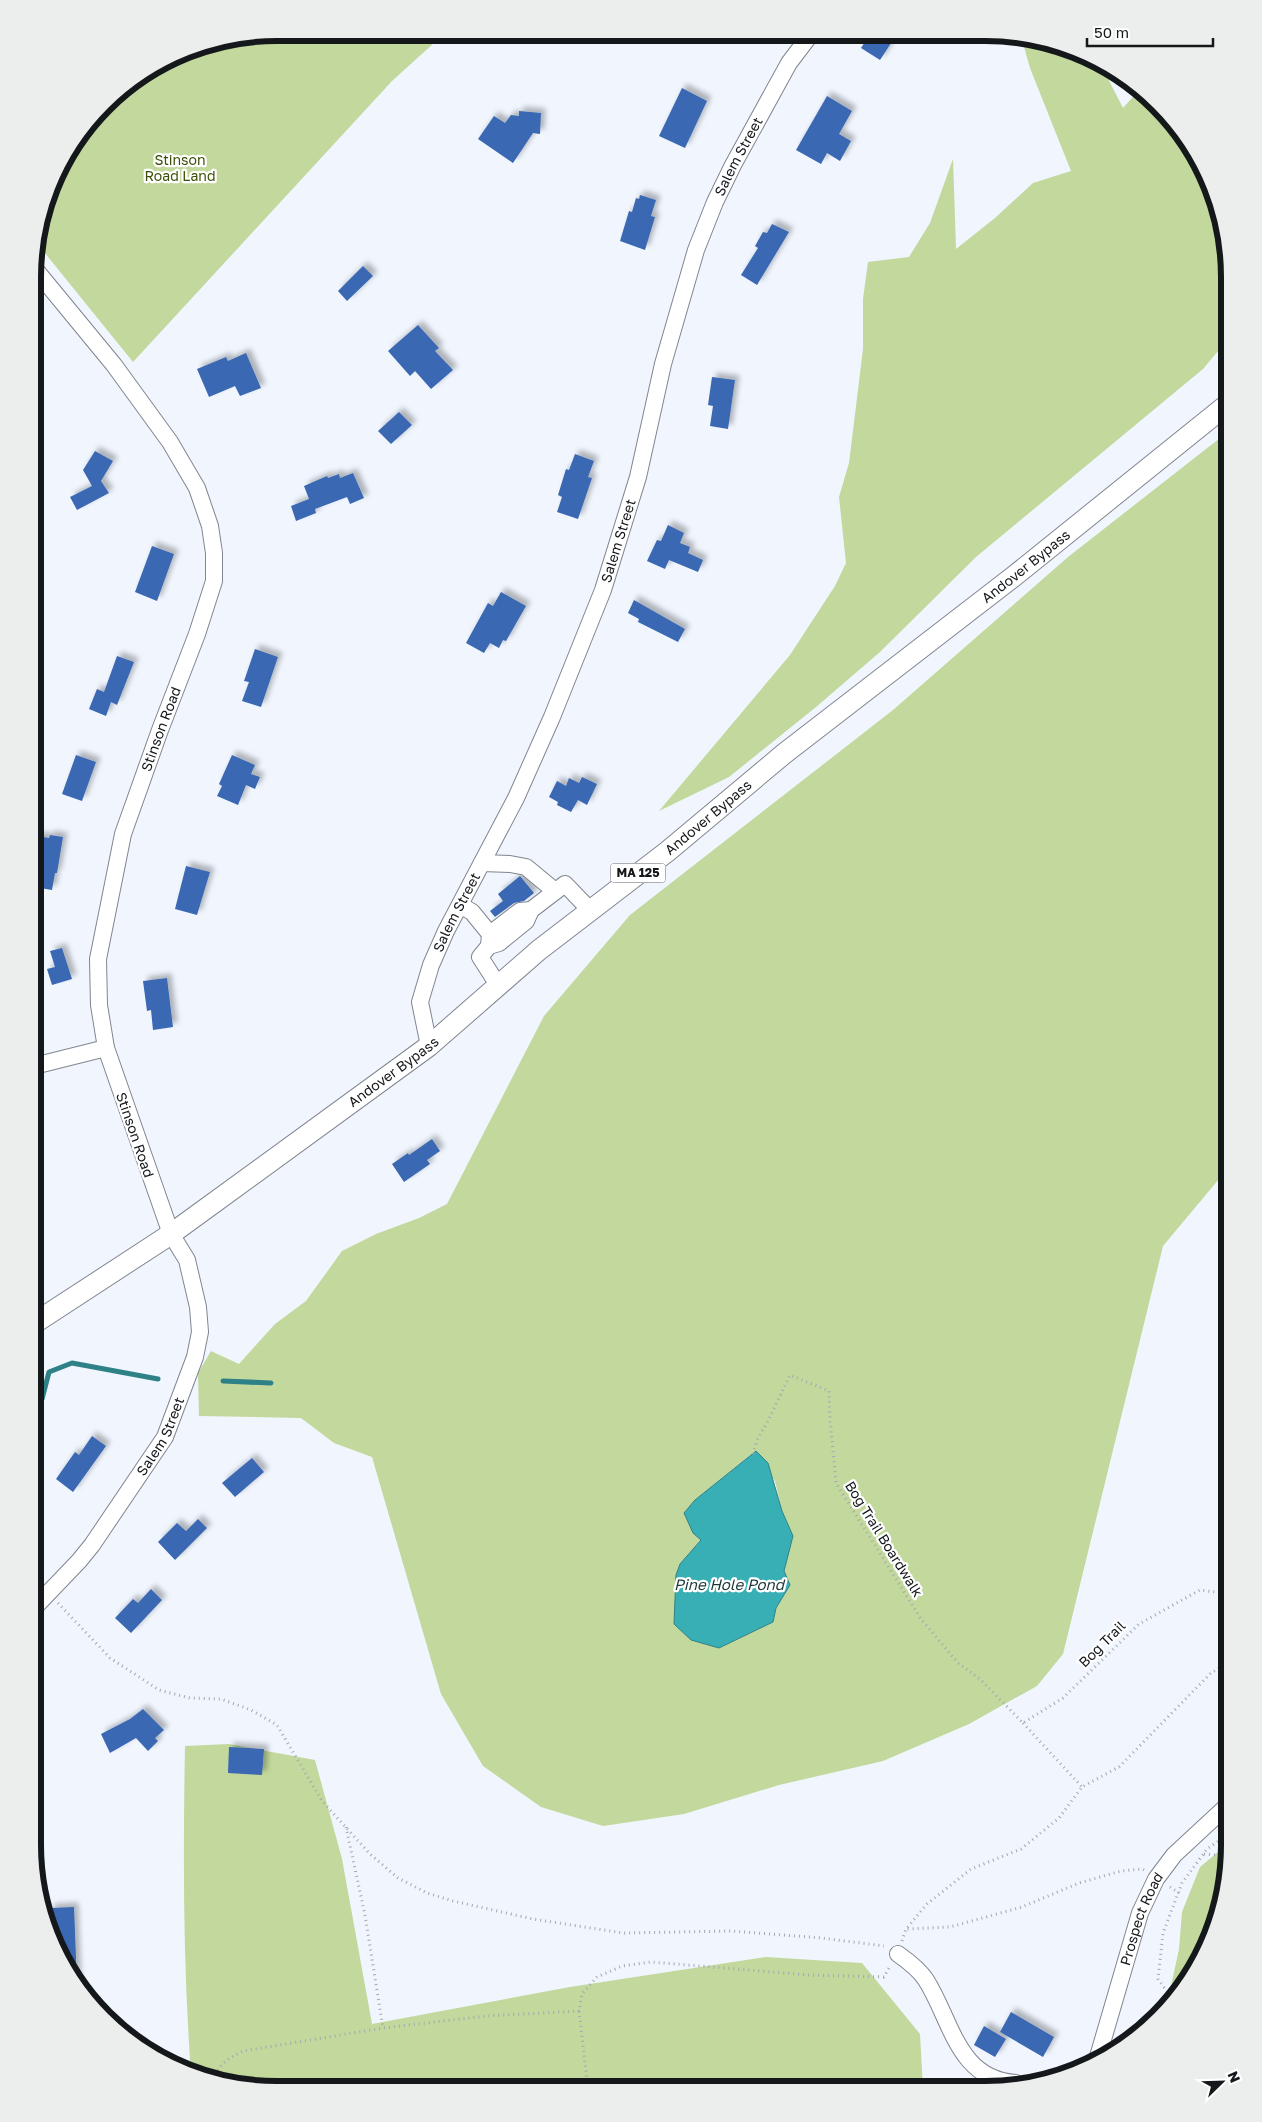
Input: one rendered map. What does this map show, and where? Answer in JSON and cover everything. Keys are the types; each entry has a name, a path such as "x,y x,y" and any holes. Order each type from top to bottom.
{"main road":[{"name":"Andover Bypass","path":"41,1319 171,1234 428,1046 539,950 668,851 785,753 1013,577 1221,410"}],"street":[{"name":"Salem Street","path":"428,1046 420,1002 432,965 460,905 528,771 552,717 603,590 638,477 663,364 696,250 733,165 789,63 806,41"},
{"name":"Stinson Road","path":"41,277 114,365 170,442 197,488 210,526 214,553 214,582 197,634 123,834 98,959 99,1005 106,1048 171,1234"},
{"path":"482,863 510,864 526,867 555,891"},
{"path":"460,905 472,912 490,940 499,943 526,921 531,910 565,884 590,910"},
{"path":"490,940 480,957 498,985"},
{"path":"41,1064 106,1048"},
{"name":"Salem Street","path":"41,1600 80,1561 124,1500 165,1436 183,1392 195,1357 200,1332 198,1307 187,1260 171,1234"},
{"name":"Prospect Road","path":"1100,2051 1140,1912 1156,1879 1174,1856 1221,1812"},
{"path":"898,1954 910,1962 925,1979 960,2051 981,2073 996,2080"}],"path":[{"name":"Bog Trail Boardwalk","path":"753,1454 757,1440 790,1375 829,1391 836,1483 921,1619 958,1663 982,1680 1023,1723"},
{"name":"Bog Trail","path":"1023,1723 1063,1698 1138,1624 1200,1590 1221,1593"},
{"path":"48,1593 110,1658 158,1690 190,1698 221,1699 251,1710 277,1725 322,1801 370,1854 398,1878 427,1892 506,1913 564,1925 623,1933 731,1931 763,1933 883,1946 898,1954"},
{"path":"587,2081 579,2011 582,1994 597,1977 622,1966 651,1962 809,1975 884,1977 898,1954 906,1929 928,1904 971,1869 1021,1849 1058,1818 1082,1788 1119,1767 1210,1674 1221,1666"},
{"path":"1023,1723 1082,1788"},
{"path":"346,1827 365,1915 383,2028"},
{"path":"1168,1993 1158,1979 1163,1933 1182,1883 1204,1854 1221,1840"},
{"path":"1204,1854 1220,1855"},
{"path":"906,1929 950,1927 1022,1907 1079,1883 1121,1871 1142,1869 1179,1893"},
{"path":"215,2073 217,2068 229,2058 243,2051 383,2028 486,2016 579,2011"}],"green space":[{"name":"Stinson Road Land","path":"277,41 436,41 392,81 133,362 43,250 49,216 59,187 81,146 110,110 159,73 187,59 216,49 246,43"},
{"path":"1023,44 1046,49 1075,59 1103,73 1106,75 1123,108 1134,95 1152,110 1181,146 1203,187 1213,216 1219,246 1221,348 1203,369 976,557 880,652 816,707 729,777 659,811 790,655 835,586 846,563 839,497 849,463 863,349 863,299 868,262 909,257 930,223 953,159 956,249 995,218 1033,183 1071,171 1030,68"},
{"path":"1221,437 1221,1177 1163,1246 1063,1654 1037,1686 969,1724 883,1761 779,1785 684,1814 603,1826 541,1807 483,1766 441,1694 372,1457 334,1443 301,1418 199,1416 198,1373 211,1351 239,1364 275,1324 306,1301 342,1251 376,1234 419,1218 447,1204 544,1016 630,915 893,710 1068,557","holes":["755,1451 775,1481 782,1511 793,1536 784,1571 790,1585 776,1608 773,1622 719,1648 677,1595 676,1575 680,1564 701,1540 695,1500"]},
{"path":"229,1744 315,1760 342,1859 372,2024 570,1987 766,1957 862,1963 920,2034 923,2081 277,2081 246,2079 216,2073 190,2064 184,1910 185,1746"},
{"path":"1221,1850 1219,1876 1213,1906 1203,1935 1189,1963 1170,1990 1179,1949 1182,1912 1200,1867"}],"water":[{"name":"Pine Hole Pond","path":"756,1451 768,1463 782,1511 793,1536 784,1571 790,1585 776,1608 773,1622 719,1648 691,1640 674,1624 676,1575 680,1564 701,1540 693,1533 684,1513 695,1500"}],"building":[{"path":"866,41 892,41 880,60 861,48"},
{"path":"682,88 707,101 685,148 659,136"},
{"path":"827,96 852,111 839,134 851,141 840,161 827,153 821,164 796,150"},
{"path":"519,111 541,113 540,134 533,133 513,163 478,139 494,116 505,123 511,115 519,116"},
{"path":"640,195 656,200 651,216 655,217 645,250 620,241 629,211 632,212 636,198 639,199"},
{"path":"772,224 789,232 757,285 741,275 758,248 755,246 763,232 767,233"},
{"path":"363,266 373,276 347,301 338,291"},
{"path":"418,325 439,348 435,351 453,370 431,389 415,371 410,376 388,351"},
{"path":"246,353 261,388 240,396 235,386 209,397 197,369 226,357 228,361"},
{"path":"712,377 735,380 728,429 710,426 713,406 708,405"},
{"path":"399,412 412,425 391,444 378,431"},
{"path":"95,451 113,461 101,481 109,493 77,510 70,497 92,486 83,470"},
{"path":"575,454 594,461 588,477 592,478 578,519 557,512 562,497 558,495 566,469 569,470"},
{"path":"353,473 364,498 350,504 347,497 315,509 316,513 296,521 291,506 309,499 304,486 327,476 328,478 339,474 340,478"},
{"path":"668,525 684,533 680,543 690,547 688,553 703,560 698,572 669,560 665,569 647,561 657,540 661,541"},
{"path":"152,546 174,554 157,601 135,592"},
{"path":"501,592 526,606 506,641 503,640 499,648 490,643 484,653 466,643 488,603 493,606"},
{"path":"634,600 685,629 678,642 638,622 639,619 628,613"},
{"path":"255,649 278,657 261,707 242,701 249,682 244,681"},
{"path":"117,656 134,662 117,705 111,702 106,716 89,709 97,689 104,692"},
{"path":"76,755 96,762 82,801 62,794"},
{"path":"232,755 255,765 251,774 260,777 255,789 246,785 238,805 217,796 222,786 219,784"},
{"path":"582,777 597,784 587,805 578,800 571,812 557,805 558,802 549,797 557,781 566,786 569,778 579,783"},
{"path":"50,835 63,837 52,890 41,888 41,837 49,838"},
{"path":"186,866 210,872 197,915 175,909"},
{"path":"520,876 534,893 524,901 514,903 495,917 490,911 503,901 498,894"},
{"path":"62,948 72,979 52,985 47,969 55,967 50,951"},
{"path":"167,978 173,1027 153,1030 151,1010 147,1011 143,981"},
{"path":"432,1139 440,1151 427,1160 430,1164 404,1182 392,1164"},
{"path":"92,1436 106,1446 73,1492 56,1479 75,1452 79,1455"},
{"path":"252,1458 264,1472 235,1497 222,1483"},
{"path":"198,1519 207,1528 175,1560 158,1542 177,1523 186,1531"},
{"path":"151,1589 162,1600 131,1633 115,1618 133,1599 138,1603"},
{"path":"143,1709 164,1730 155,1738 158,1741 148,1751 136,1738 110,1753 101,1734 130,1719"},
{"path":"229,1747 264,1749 262,1775 228,1773"},
{"path":"74,1907 76,1969 59,1935 50,1908"},
{"path":"1011,2012 1054,2037 1043,2057 1000,2032"},
{"path":"984,2026 1006,2039 995,2057 974,2045"}],"waterway":[{"path":"41,1400 49,1372 72,1363 158,1379"},
{"path":"223,1381 271,1383"}]}
